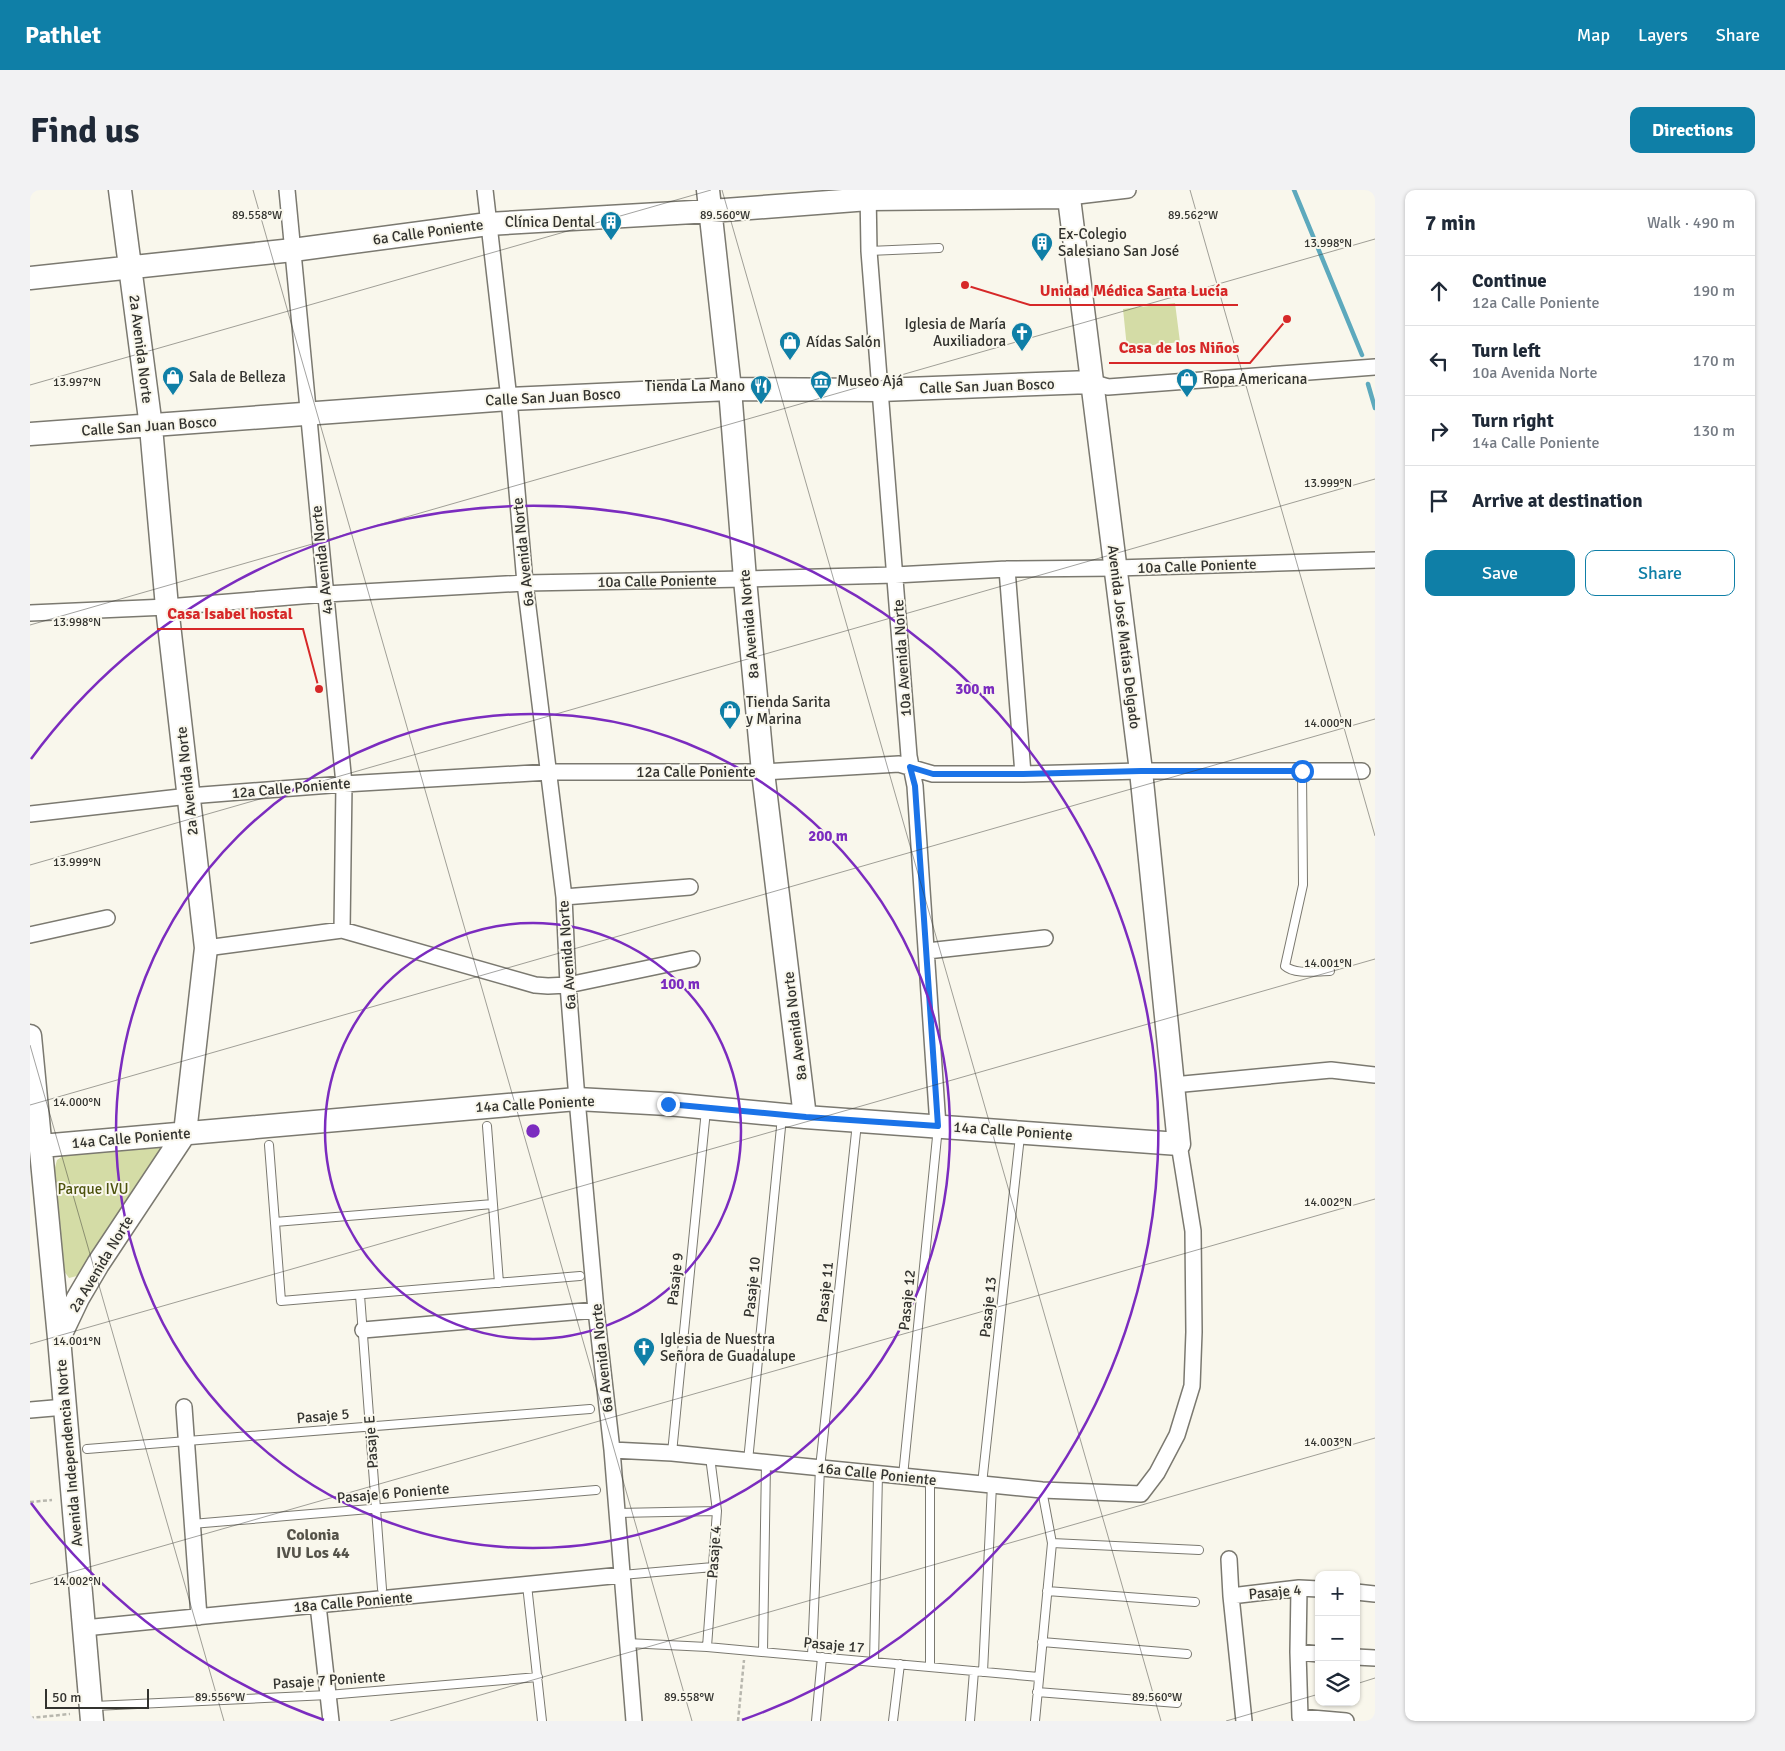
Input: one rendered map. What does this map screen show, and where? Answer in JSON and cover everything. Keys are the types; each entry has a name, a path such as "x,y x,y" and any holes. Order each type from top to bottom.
{"street":[{"name":"2a Avenida Norte","path":"59,1338 78,1298 98,1264 185,1133 206,948 167,607 150,427 120,190"},
{"name":"4a Avenida Norte","path":"287,190 344,784 342,930"},
{"name":"6a Avenida Norte","path":"485,190 509,399 526,583 564,897 568,985 577,1099 596,1310 612,1450 634,1721"},
{"name":"6a Calle Poniente","path":"30,278 294,250 488,224 709,201 868,195 1068,193 1123,190"},
{"name":"Avenida José Matías Delgado","path":"1068,193 1141,771 1179,1144"},
{"name":"10a Avenida Norte","path":"868,195 869,251 910,767 915,786 938,1126"},
{"name":"8a Avenida Norte","path":"709,201 730,389 745,579 764,772 806,1117"},
{"name":"Calle San Juan Bosco","path":"30,434 150,427 308,413 509,399 730,389 880,390 1092,382 1108,387 1375,368"},
{"name":"10a Calle Poniente","path":"30,613 167,607 326,594 526,583 895,575 1007,569 1116,568 1375,560"},
{"path":"1007,569 1023,774"},
{"name":"12a Calle Poniente","path":"30,814 189,796 344,784 549,772 764,772 899,764 933,774 1141,771 1362,771"},
{"path":"564,897 690,887"},
{"path":"30,935 107,918"},
{"path":"206,948 342,930 535,985 548,986 568,985 692,959"},
{"path":"927,951 1045,938"},
{"name":"Avenida Independencia Norte","path":"30,1036 41,1146 40,1172 59,1338 92,1713"},
{"path":"1173,1085 1331,1070 1375,1075"},
{"name":"14a Calle Poniente","path":"41,1146 577,1099 668,1104 806,1117 1179,1144"},
{"name":"16a Calle Poniente","path":"612,1450 710,1457 1042,1490 1141,1494 1157,1473 1177,1435 1192,1386 1194,1332 1193,1231 1179,1144"},
{"path":"363,1330 596,1310"},
{"path":"30,1410 65,1407"},
{"path":"184,1407 198,1616"},
{"path":"1229,1559 1244,1721"},
{"name":"18a Calle Poniente","path":"84,1628 622,1575"},
{"path":"1299,1588 1300,1717 1346,1721"},
{"name":"Pasaje 4","path":"1231,1596 1299,1588 1315,1589"},
{"path":"1360,1592 1375,1594"},
{"path":"318,1605 332,1721"},
{"path":"1298,1652 1315,1654"},
{"path":"1360,1657 1375,1658"}],"lane":[{"path":"869,251 939,248"},
{"path":"1302,771 1303,885 1285,966 1289,970 1295,971 1330,971"},
{"name":"Pasaje 9","path":"672,1454 706,1108"},
{"name":"Pasaje 10","path":"748,1461 783,1115"},
{"name":"Pasaje 11","path":"812,1656 820,1468 858,1120"},
{"path":"487,1126 499,1283"},
{"name":"Pasaje 12","path":"904,1476 938,1126"},
{"name":"Pasaje 13","path":"987,1485 1021,1132"},
{"path":"269,1145 281,1301 580,1276"},
{"path":"275,1222 493,1204"},
{"name":"Pasaje E","path":"360,1295 382,1589"},
{"name":"Pasaje 5","path":"88,1449 590,1409"},
{"name":"Pasaje 4","path":"707,1647 717,1511 710,1457"},
{"path":"763,1652 766,1463"},
{"path":"874,1662 878,1474"},
{"path":"930,1479 930,1667"},
{"path":"983,1672 987,1485"},
{"name":"Pasaje 6 Poniente","path":"192,1524 596,1490"},
{"path":"1035,1721 1052,1542 1042,1490"},
{"path":"617,1513 717,1511"},
{"path":"1052,1542 1199,1550"},
{"path":"622,1575 713,1567"},
{"path":"528,1585 542,1721"},
{"path":"1047,1591 1196,1602"},
{"path":"1042,1642 1187,1654"},
{"name":"Pasaje 17","path":"627,1643 745,1650 1039,1676"},
{"path":"816,1721 822,1657"},
{"path":"893,1721 900,1664"},
{"path":"970,1721 974,1671"},
{"name":"Pasaje 7 Poniente","path":"92,1713 538,1677"},
{"path":"1037,1692 1177,1703"}],"path":[{"path":"30,1502 52,1500"},
{"path":"738,1721 745,1650"},
{"path":"30,1718 70,1714"}],"green space":[{"path":"1175,303 1180,342 1127,348 1123,309"},
{"name":"Parque IVU","path":"160,1145 163,1147 80,1273 69,1278 64,1271 54,1171 57,1160 66,1154"}],"waterway":[{"path":"1294,190 1362,355"},
{"path":"1368,384 1375,408"}],"place":[{"name":"Clínica Dental","path":"611,241"},
{"name":"Ex-Colegio Salesiano San José","path":"1042,262"},
{"name":"Unidad Médica Santa Lucía","path":"965,285"},
{"name":"Casa de los Niños","path":"1287,319"},
{"name":"Iglesia de María Auxiliadora","path":"1022,352"},
{"name":"Aídas Salón","path":"790,361"},
{"name":"Sala de Belleza","path":"173,396"},
{"name":"Ropa Americana","path":"1187,398"},
{"name":"Museo Ajá","path":"821,400"},
{"name":"Tienda La Mano","path":"761,405"},
{"name":"Casa Isabel hostal","path":"319,689"},
{"name":"Tienda Sarita y Marina","path":"730,730"},
{"name":"Iglesia de Nuestra Señora de Guadalupe","path":"644,1367"}],"district":[{"name":"Colonia IVU Los 44","path":"313,1544"}],"route":[{"path":"668,1104 806,1117 938,1126 915,786 910,767 933,774 1302,771"}]}
